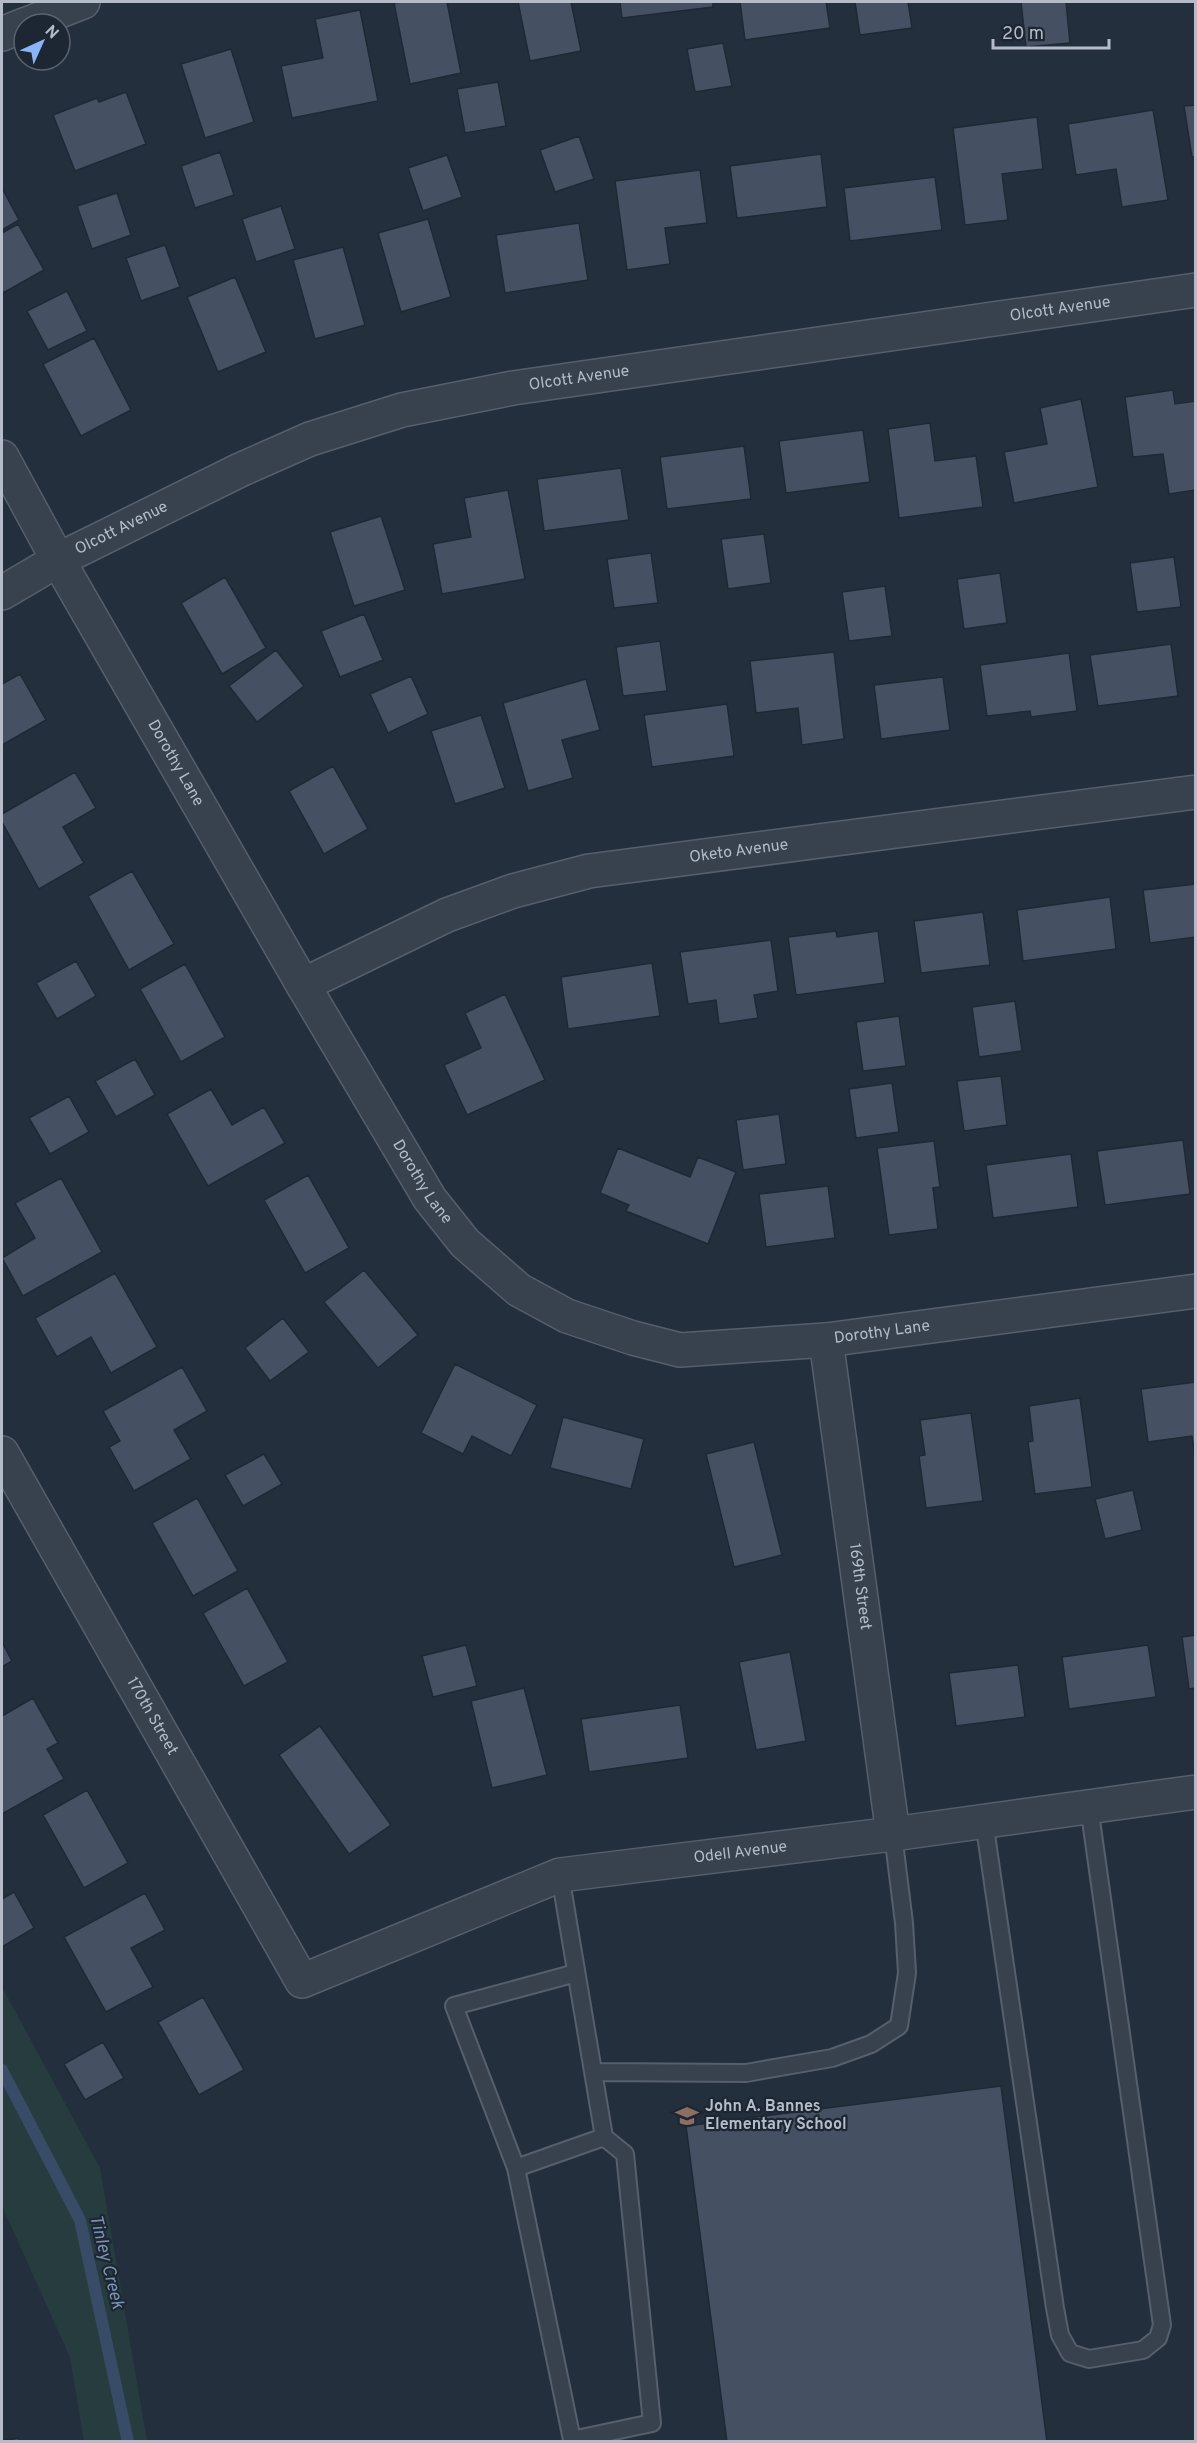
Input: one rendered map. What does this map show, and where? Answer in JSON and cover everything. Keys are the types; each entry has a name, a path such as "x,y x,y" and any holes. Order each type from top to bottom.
{"street":[{"path":"58,12 83,2"},
{"name":"Olcott Avenue","path":"2,592 58,560 310,438 402,410 513,388 1196,290"},
{"name":"Dorothy Lane","path":"2,457 58,560 303,985 430,1199 465,1243 519,1290 567,1316 633,1338 680,1350 826,1341 1196,1291"},
{"name":"Oketo Avenue","path":"303,985 447,915 513,891 589,871 1196,792"},
{"name":"169th Street","path":"826,1341 893,1834"},
{"name":"170th Street","path":"2,1453 302,1981"},
{"name":"Odell Avenue","path":"302,1981 560,1875 893,1834 1196,1792"}],"lane":[{"path":"984,1821 1060,2335 1070,2353 1089,2359 1143,2350 1158,2338 1162,2325 1089,1806"},
{"path":"594,2072 746,2073 832,2058 871,2044 900,2026 907,1973 904,1923 893,1834"},
{"path":"560,1875 604,2138 625,2154 652,2423 572,2440 516,2168 454,2006 576,1973"},
{"path":"516,2168 604,2138"}],"green space":[{"path":"2,1987 100,2168 147,2441 84,2441 70,2357 2,2206"}],"building":[{"path":"447,2 461,73 410,84 394,3"},
{"path":"518,2 571,2 581,51 530,61"},
{"path":"620,2 713,2 713,7 622,18"},
{"path":"740,2 826,2 830,28 745,40"},
{"path":"855,2 908,2 912,28 860,35"},
{"path":"1021,2 1066,2 1070,43 1026,47"},
{"path":"360,10 378,101 292,118 281,66 323,58 315,19"},
{"path":"723,43 732,86 695,92 687,49"},
{"path":"231,49 254,122 205,138 181,64"},
{"path":"498,82 506,126 465,133 457,89"},
{"path":"126,92 146,144 75,171 53,115 97,98 99,102"},
{"path":"1196,105 1196,157 1192,157 1184,106"},
{"path":"1153,110 1168,200 1122,207 1116,169 1076,175 1068,124"},
{"path":"1037,117 1043,169 1002,174 1008,220 965,225 953,128"},
{"path":"579,136 594,179 555,192 540,150"},
{"path":"220,152 234,195 195,208 181,166"},
{"path":"821,154 827,207 737,218 730,166"},
{"path":"447,155 462,197 423,211 408,168"},
{"path":"700,170 707,223 665,228 670,264 627,270 615,181"},
{"path":"935,177 942,230 850,241 844,188"},
{"path":"2,188 19,220 2,230"},
{"path":"117,193 131,235 92,249 77,206"},
{"path":"281,206 295,249 256,262 242,219"},
{"path":"428,219 451,297 401,312 378,233"},
{"path":"579,223 588,280 505,293 496,235"},
{"path":"18,224 44,270 3,293 2,233"},
{"path":"165,245 180,287 141,301 126,258"},
{"path":"343,247 365,325 315,339 293,260"},
{"path":"235,277 266,352 218,372 187,297"},
{"path":"67,291 87,331 48,350 27,311"},
{"path":"94,338 131,410 81,436 43,364"},
{"path":"1173,390 1175,404 1196,401 1196,490 1169,494 1163,454 1133,457 1125,397"},
{"path":"1081,399 1098,487 1014,503 1004,452 1047,444 1040,408"},
{"path":"930,423 935,461 976,456 983,507 899,518 888,429"},
{"path":"863,430 870,482 786,493 779,441"},
{"path":"744,446 751,499 667,509 660,457"},
{"path":"621,468 629,520 544,531 537,479"},
{"path":"508,490 525,579 442,594 433,544 471,537 464,498"},
{"path":"381,516 405,590 354,606 330,532"},
{"path":"764,534 771,583 728,589 721,539"},
{"path":"651,553 658,603 614,608 607,559"},
{"path":"1174,557 1181,607 1137,612 1130,563"},
{"path":"1000,573 1007,623 964,629 957,579"},
{"path":"225,577 266,648 222,674 181,603"},
{"path":"885,586 892,636 849,641 842,592"},
{"path":"364,614 383,660 340,677 321,631"},
{"path":"660,641 667,691 623,696 616,647"},
{"path":"1171,644 1178,696 1098,706 1090,655"},
{"path":"276,650 304,686 257,722 229,686"},
{"path":"834,652 844,739 802,745 798,708 756,713 750,661"},
{"path":"1069,653 1077,711 1031,717 1030,711 987,716 980,665"},
{"path":"20,674 46,720 2,745 2,684"},
{"path":"411,676 428,714 388,733 370,694"},
{"path":"943,677 950,730 881,739 874,685"},
{"path":"586,679 600,730 562,740 573,778 528,791 503,703"},
{"path":"727,704 734,756 652,767 644,715"},
{"path":"481,715 505,788 455,804 431,731"},
{"path":"333,766 368,829 324,854 289,791"},
{"path":"75,772 96,808 63,827 84,863 39,889 2,822 2,814"},
{"path":"132,871 174,944 129,970 88,896"},
{"path":"1196,884 1196,937 1150,943 1143,890"},
{"path":"1110,897 1116,949 1023,961 1017,910"},
{"path":"983,912 990,965 921,973 914,921"},
{"path":"836,931 837,937 878,931 885,983 796,995 788,937"},
{"path":"771,940 778,991 754,995 758,1018 719,1024 716,1000 688,1004 680,952"},
{"path":"76,961 96,996 57,1019 36,983"},
{"path":"652,963 660,1016 568,1029 561,977"},
{"path":"185,964 225,1037 181,1062 140,989"},
{"path":"505,994 545,1080 467,1115 444,1065 481,1048 465,1013"},
{"path":"1015,1001 1022,1051 979,1057 972,1007"},
{"path":"899,1016 906,1066 863,1071 856,1022"},
{"path":"135,1059 155,1095 116,1117 95,1081"},
{"path":"1001,1076 1007,1125 964,1131 957,1081"},
{"path":"892,1083 899,1132 856,1138 849,1089"},
{"path":"211,1089 232,1125 264,1107 285,1143 208,1186 167,1114"},
{"path":"69,1096 89,1132 50,1154 29,1118"},
{"path":"779,1114 786,1164 743,1170 736,1120"},
{"path":"1183,1140 1190,1194 1105,1205 1097,1151"},
{"path":"934,1141 940,1187 933,1188 938,1229 889,1235 877,1148"},
{"path":"618,1148 690,1177 698,1157 736,1172 708,1244 626,1211 629,1205 600,1193"},
{"path":"1071,1154 1078,1207 993,1218 986,1165"},
{"path":"308,1175 349,1248 305,1273 264,1200"},
{"path":"61,1178 102,1252 23,1296 2,1258 35,1238 15,1203"},
{"path":"828,1186 835,1238 766,1247 759,1194"},
{"path":"364,1270 418,1335 378,1368 324,1302"},
{"path":"115,1273 157,1347 111,1373 91,1337 57,1357 35,1318"},
{"path":"283,1318 309,1352 270,1381 245,1348"},
{"path":"455,1364 537,1405 511,1456 472,1436 463,1454 421,1433"},
{"path":"182,1367 207,1411 174,1430 191,1459 134,1491 109,1447 120,1441 103,1411"},
{"path":"1196,1382 1196,1465 1192,1436 1148,1442 1141,1389"},
{"path":"1080,1398 1092,1487 1035,1494 1028,1442 1033,1441 1029,1406"},
{"path":"971,1413 983,1501 926,1508 919,1456 925,1455 920,1420"},
{"path":"563,1417 644,1439 631,1489 550,1468"},
{"path":"754,1442 782,1555 734,1567 706,1454"},
{"path":"264,1454 282,1484 243,1506 225,1475"},
{"path":"1133,1490 1142,1530 1105,1539 1095,1499"},
{"path":"197,1498 238,1571 193,1596 152,1523"},
{"path":"247,1588 288,1662 244,1686 203,1613"},
{"path":"1196,1635 1196,1688 1189,1689 1182,1637"},
{"path":"2,1642 12,1661 2,1667"},
{"path":"466,1645 477,1686 433,1697 422,1656"},
{"path":"1148,1645 1156,1697 1069,1709 1062,1657"},
{"path":"790,1652 806,1741 756,1750 739,1662"},
{"path":"1018,1665 1025,1717 956,1726 949,1673"},
{"path":"524,1688 547,1775 492,1788 471,1701"},
{"path":"33,1698 58,1743 47,1749 64,1779 2,1814 2,1716"},
{"path":"680,1705 688,1758 589,1772 581,1719"},
{"path":"320,1726 391,1825 349,1854 279,1755"},
{"path":"87,1790 128,1863 84,1888 43,1815"},
{"path":"14,1892 34,1928 2,1947 2,1899"},
{"path":"145,1893 165,1930 131,1948 153,1987 106,2012 64,1937"},
{"path":"203,1997 244,2070 199,2095 158,2022"},
{"path":"103,2042 124,2078 85,2100 64,2064"},
{"path":"1001,2086 1047,2442 727,2442 686,2126"},
{"path":"19,2438 19,2442 2,2442 2,2441"}],"waterway":[{"name":"Tinley Creek","path":"2,2070 80,2220 128,2442"}],"place":[{"name":"John A. Bannes Elementary School","path":"687,2116"}]}
